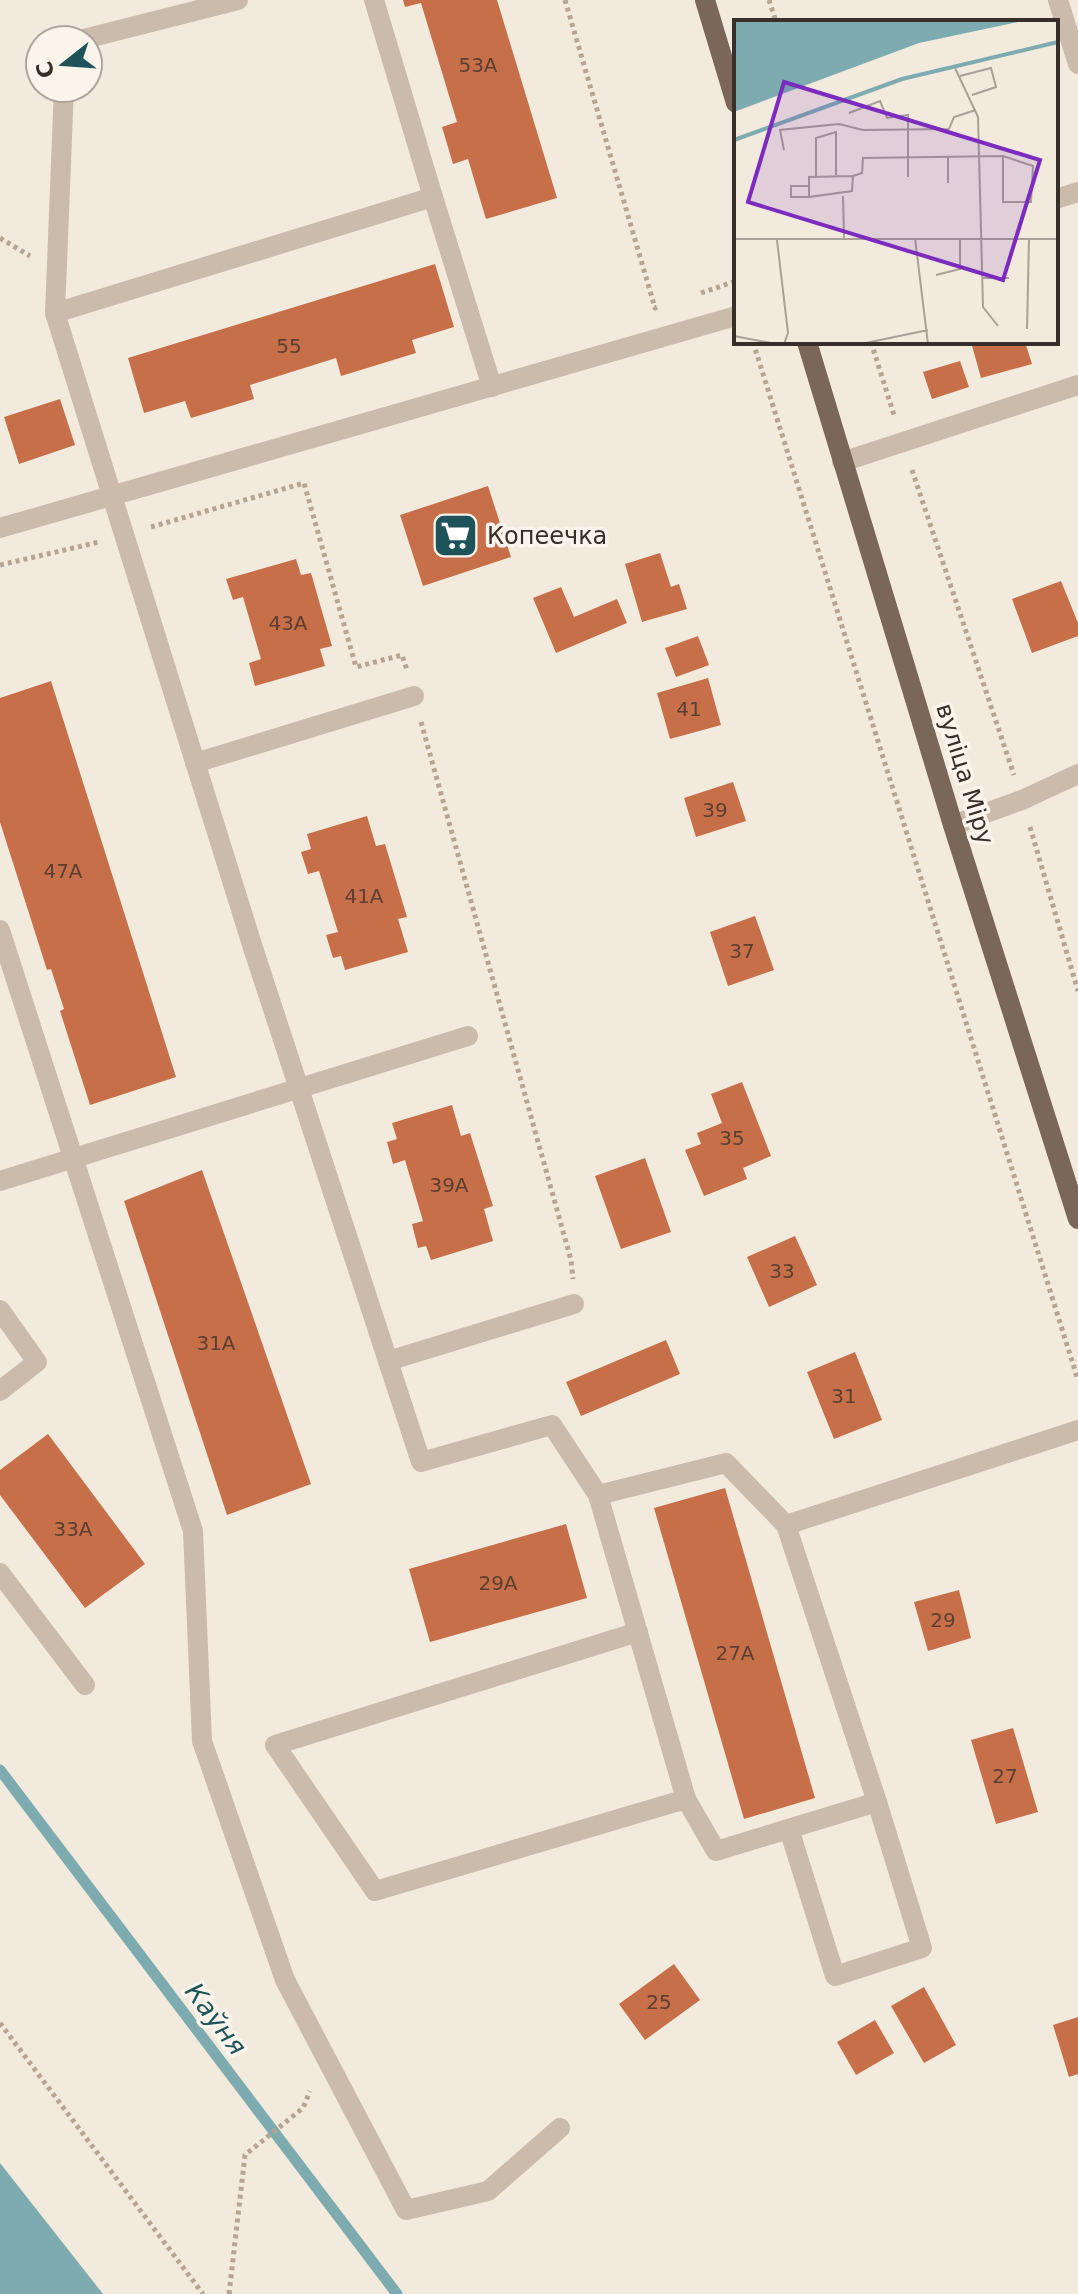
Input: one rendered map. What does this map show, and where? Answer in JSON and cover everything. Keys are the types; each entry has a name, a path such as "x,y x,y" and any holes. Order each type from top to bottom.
{"main road":[{"path":"705,0 734,96"},
{"name":"вуліца Міру","path":"808,344 953,825 1078,1219"}],"street":[{"path":"104,34 238,0"},
{"path":"374,0 492,387"},
{"path":"1058,0 1078,64"},
{"path":"63,104 55,313 110,497 421,1462 552,1425 598,1495 686,1799 716,1851 877,1802"},
{"path":"1058,198 1078,192"},
{"path":"55,313 433,197"},
{"path":"0,528 734,317"},
{"path":"842,462 1078,385"},
{"path":"195,763 414,696"},
{"path":"953,825 1022,800 1078,774"},
{"path":"0,930 193,1531 202,1741 285,1980 406,2210 488,2191 560,2128"},
{"path":"0,1181 468,1036"},
{"path":"388,1361 574,1304"},
{"path":"0,1310 37,1362 0,1391"},
{"path":"786,1525 1078,1430"},
{"path":"598,1495 726,1463 786,1525 922,1948 835,1976 789,1829"},
{"path":"0,1573 85,1685"},
{"path":"638,1632 275,1745 375,1891 686,1799"}],"path":[{"path":"565,0 655,308 668,303"},
{"path":"769,0 775,20"},
{"path":"694,295 734,282"},
{"path":"754,344 1078,1380"},
{"path":"872,344 1022,800 1078,991"},
{"path":"0,565 123,535 304,483 356,667 402,655 571,1260 574,1304"},
{"path":"0,2023 203,2294"},
{"path":"229,2294 245,2155 303,2108"}],"water":[{"path":"0,2163 103,2294 0,2294"}],"building":[{"path":"403,0 497,0 557,198 486,219 468,159 453,164 442,127 457,122 421,3 405,7"},
{"path":"435,264 454,327 412,340 416,353 341,376 336,358 250,385 254,399 191,418 185,401 144,413 128,358"},
{"path":"972,344 1026,344 1032,364 981,378"},
{"path":"960,361 969,387 932,399 923,372"},
{"path":"60,399 75,445 19,464 4,417"},
{"name":"Копеечка","path":"488,486 511,557 423,586 400,515"},
{"path":"660,553 671,587 679,584 687,609 642,622 625,564"},
{"path":"296,559 301,575 311,573 332,646 320,649 325,666 255,686 249,663 261,659 243,597 233,600 226,579"},
{"path":"1061,581 1078,623 1078,636 1032,653 1012,599"},
{"path":"561,587 574,617 617,599 627,623 556,653 533,598"},
{"path":"698,636 709,665 676,677 665,648"},
{"path":"708,678 721,725 670,739 657,693"},
{"path":"51,681 176,1077 90,1105 60,1011 64,1009 51,969 47,970 0,822 0,698"},
{"path":"733,782 746,821 696,837 684,798"},
{"path":"367,816 376,846 385,844 407,917 398,919 408,952 345,970 341,956 333,958 326,935 338,932 319,871 308,874 301,852 311,849 307,834"},
{"path":"755,916 774,970 728,986 710,932"},
{"path":"742,1082 771,1156 743,1168 747,1179 704,1196 685,1150 701,1144 697,1133 722,1123 711,1094"},
{"path":"452,1105 461,1136 470,1133 493,1206 484,1209 493,1241 431,1260 426,1246 418,1248 412,1224 423,1221 405,1160 393,1164 387,1142 397,1139 392,1123"},
{"path":"645,1158 671,1232 621,1249 595,1176"},
{"path":"202,1170 311,1484 227,1515 124,1201"},
{"path":"795,1236 817,1285 769,1307 747,1257"},
{"path":"666,1340 680,1374 581,1416 566,1382"},
{"path":"855,1352 882,1420 834,1439 807,1372"},
{"path":"48,1434 145,1564 85,1608 0,1495 0,1470"},
{"path":"725,1488 815,1798 744,1819 654,1508"},
{"path":"566,1524 587,1598 430,1642 409,1569"},
{"path":"959,1590 971,1638 928,1651 914,1602"},
{"path":"1013,1728 1038,1812 996,1824 971,1740"},
{"path":"674,1964 700,2000 645,2040 619,2004"},
{"path":"924,1987 956,2045 924,2063 891,2006"},
{"path":"1078,2017 1078,2074 1069,2077 1053,2025"},
{"path":"875,2020 894,2053 856,2075 837,2042"}],"waterway":[{"name":"Каўня","path":"0,1770 397,2294"}],"place":[{"name":"Копеечка","path":"456,536"}]}
